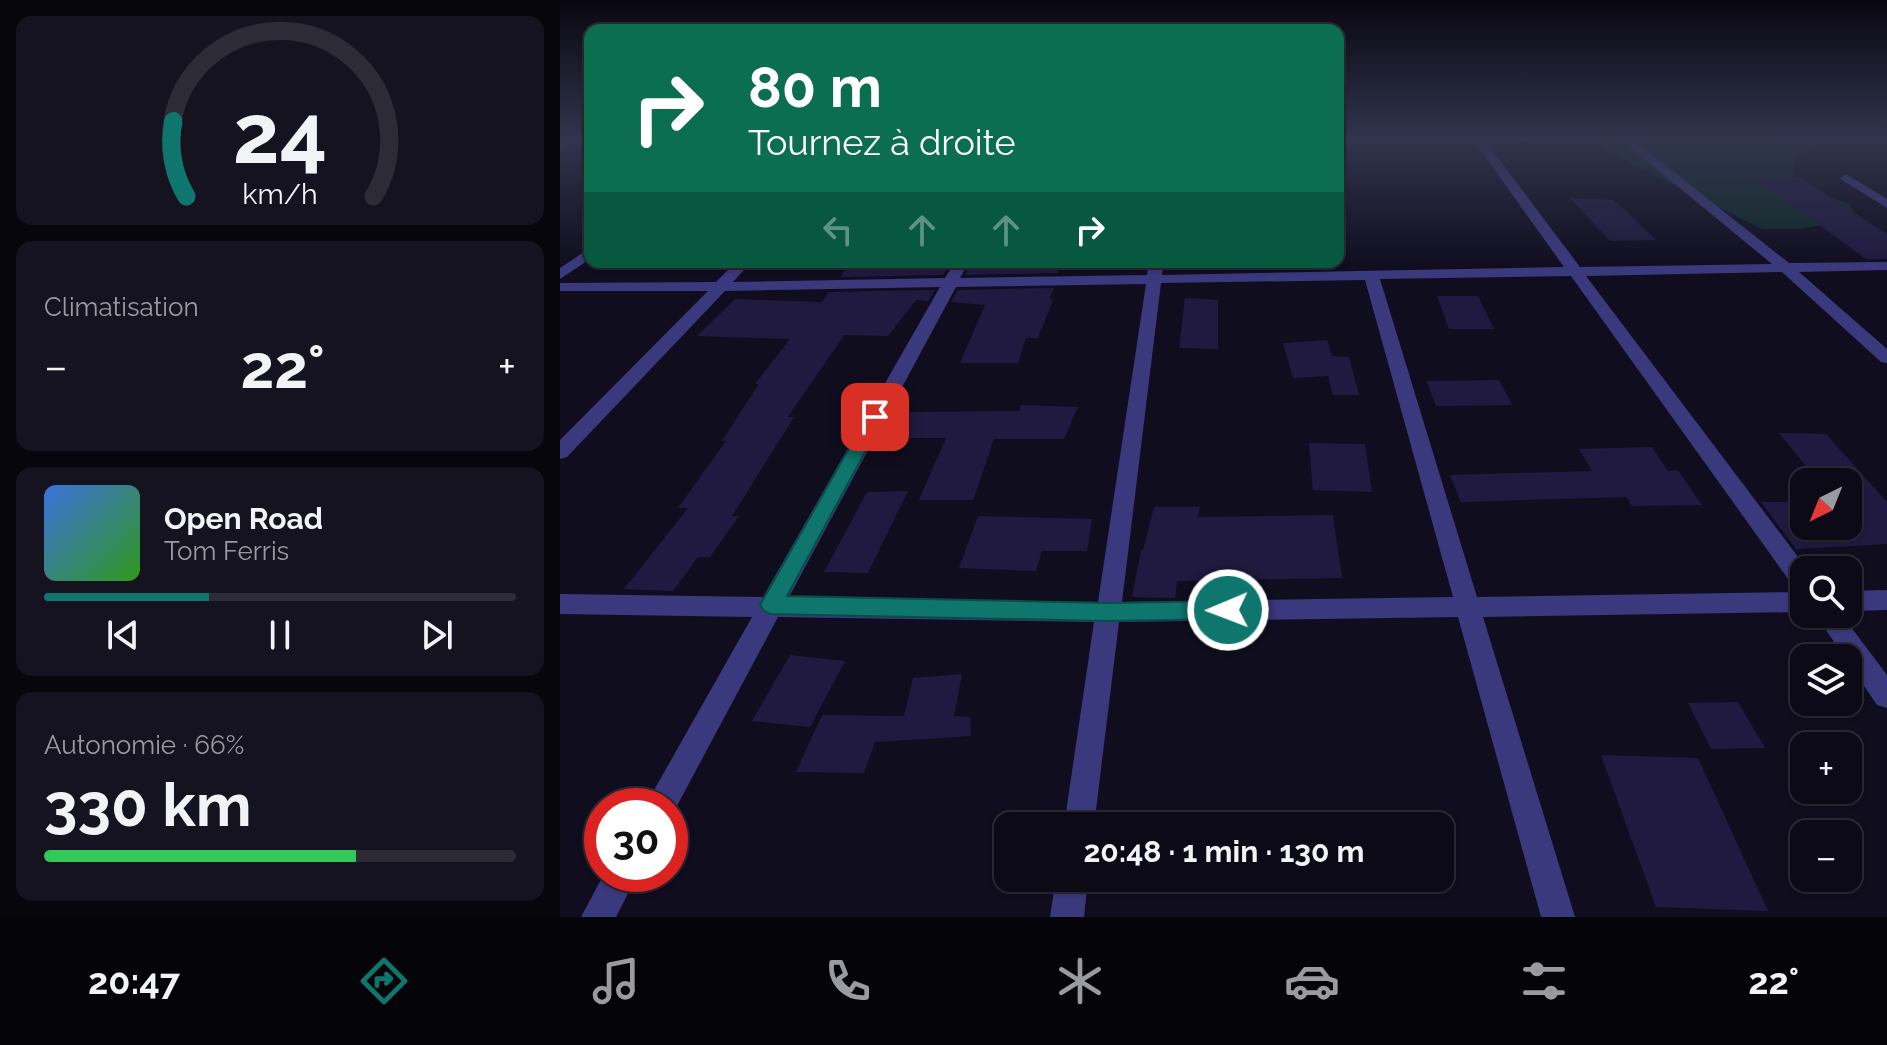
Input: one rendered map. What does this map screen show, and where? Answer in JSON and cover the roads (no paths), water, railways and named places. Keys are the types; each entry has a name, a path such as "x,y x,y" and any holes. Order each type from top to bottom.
{"street":[{"path":"1508,181 1790,564"},
{"path":"1677,181 1785,267 1887,358"},
{"path":"1850,181 1887,204"},
{"path":"560,275 584,257"},
{"path":"560,287 949,283 1155,270 1371,274 1887,266"},
{"path":"560,452 738,268"},
{"path":"670,788 958,268"},
{"path":"1081,812 1155,270"},
{"path":"1371,274 1558,917"},
{"path":"1862,601 1887,600"},
{"path":"560,604 1108,612 1790,602"},
{"path":"1837,628 1887,696"},
{"path":"598,917 612,892"},
{"path":"1067,917 1070,892"}]}
